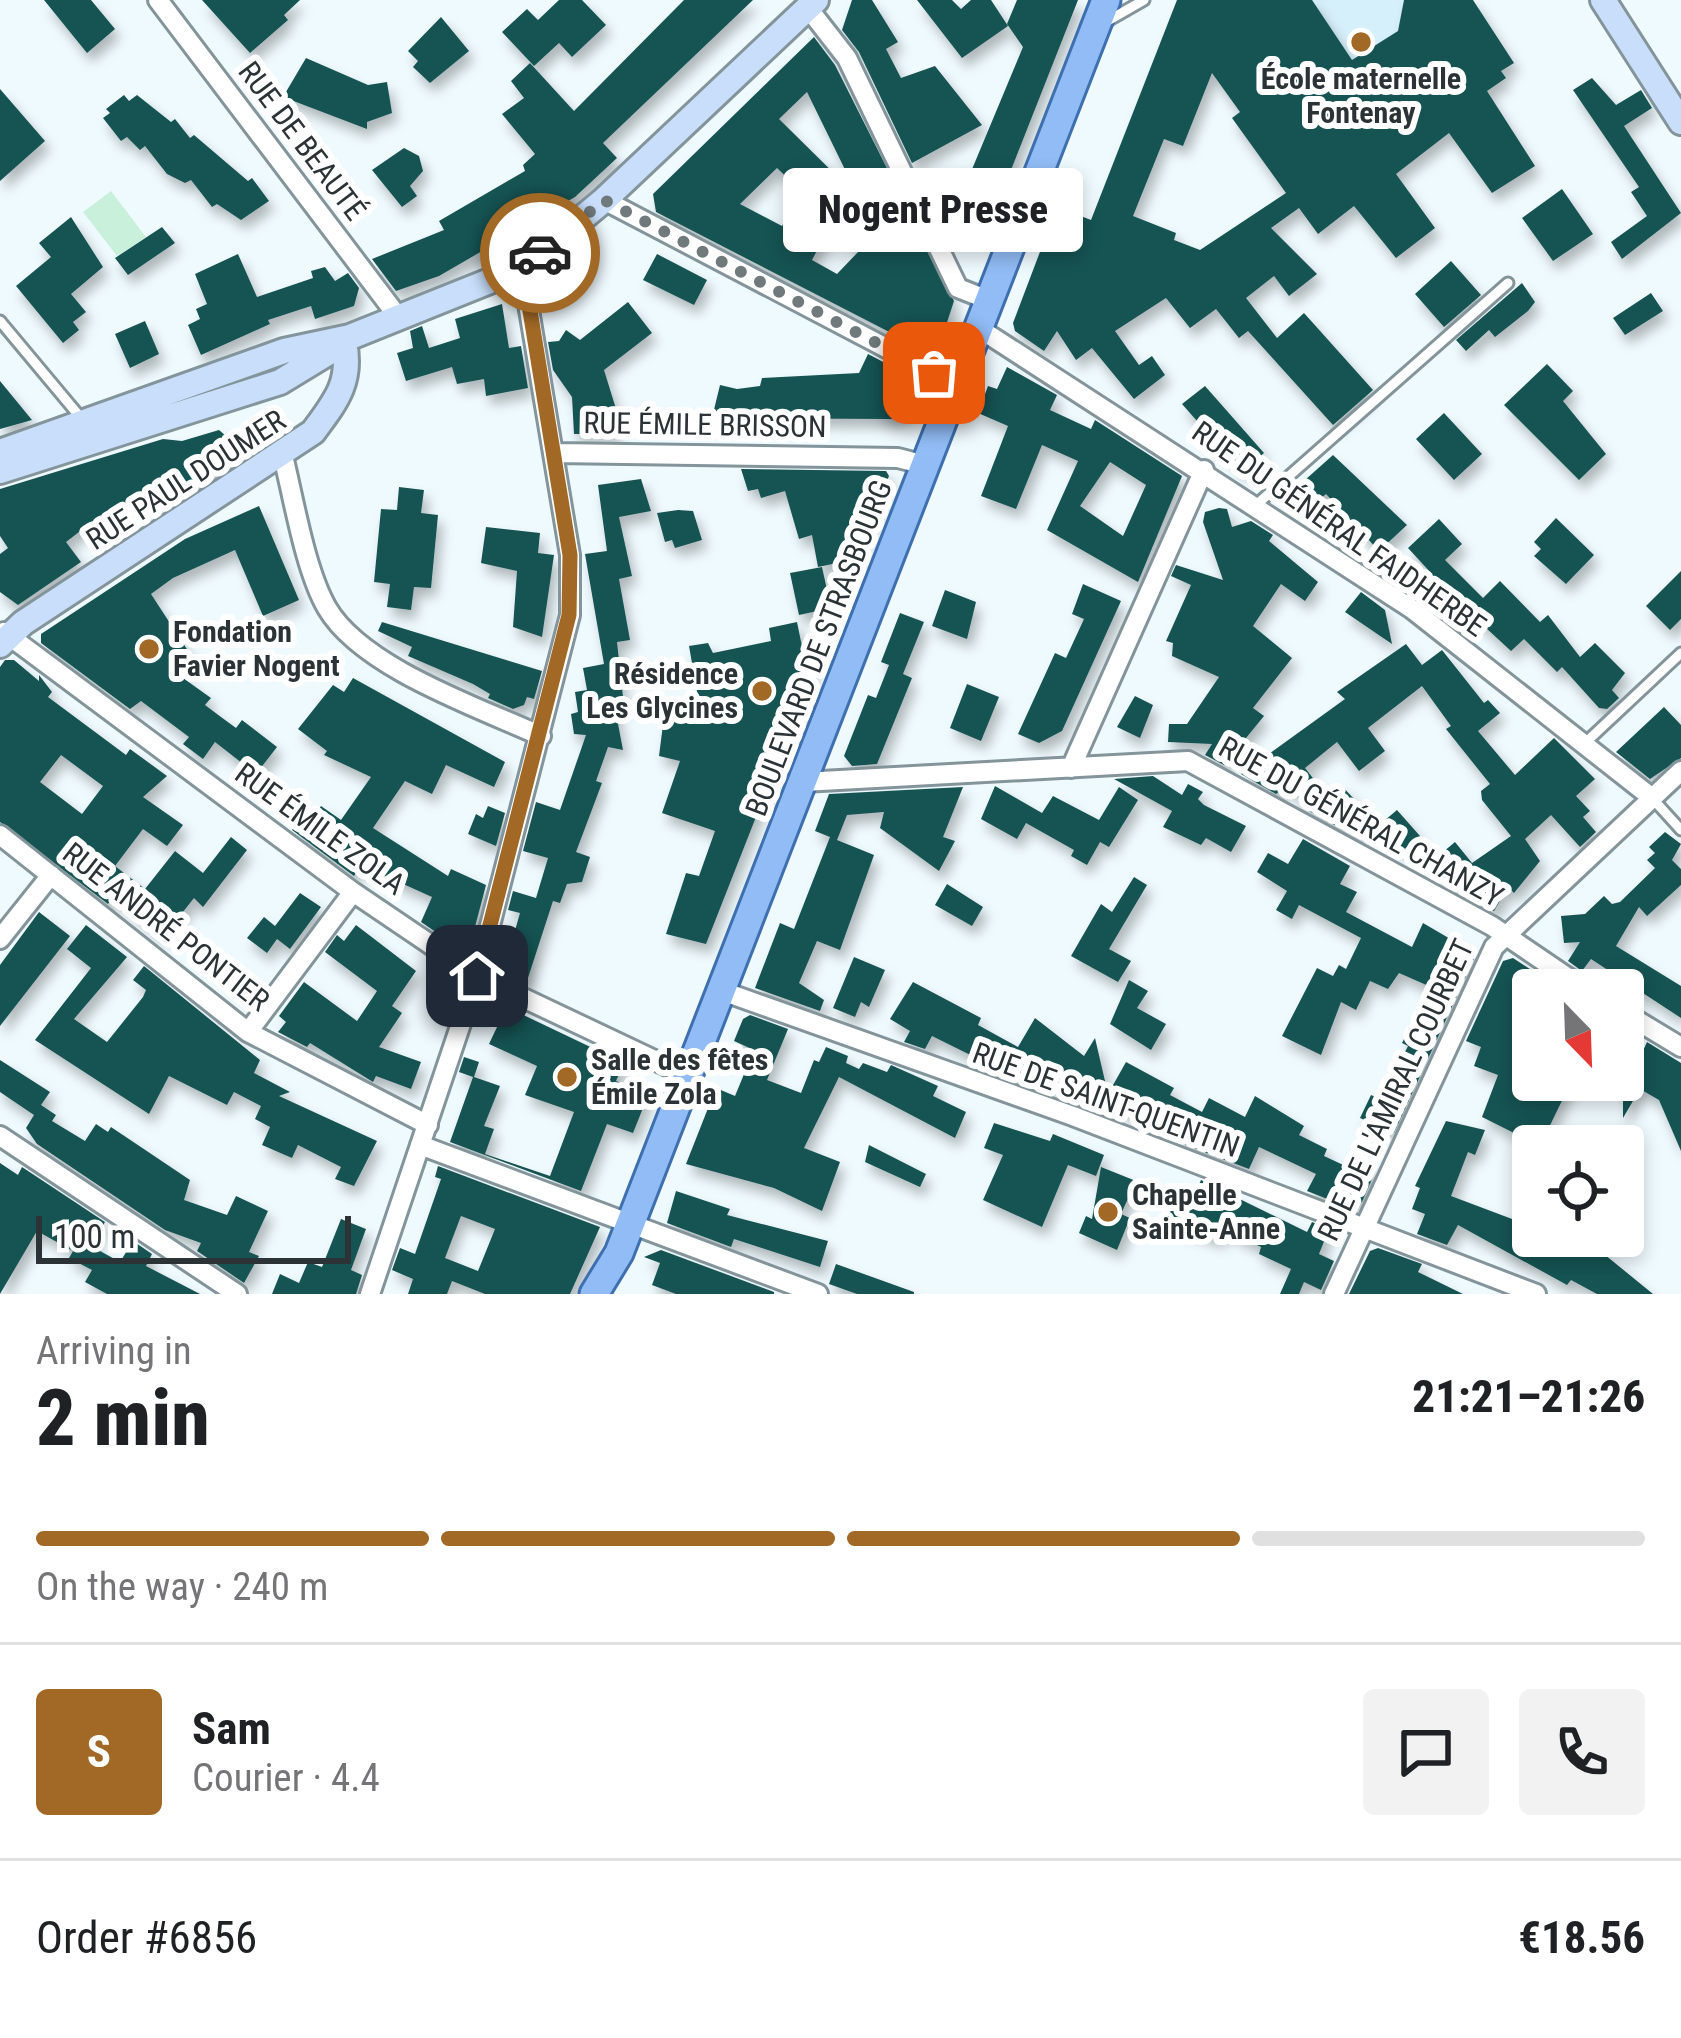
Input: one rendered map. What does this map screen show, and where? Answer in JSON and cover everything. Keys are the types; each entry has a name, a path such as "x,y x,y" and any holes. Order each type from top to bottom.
{"main road":[{"name":"BOULEVARD DE STRASBOURG","path":"594,1294 630,1226 1106,0"},
{"path":"1604,0 1681,122"},
{"path":"0,471 262,388 336,345 523,268 604,200 812,4"},
{"path":"0,452 284,350 336,345"},
{"name":"RUE PAUL DOUMER","path":"3,636 313,432 349,373 336,345"},
{"name":"BOULEVARD DE STRASBOURG","path":"613,1294 619,1253"}],"street":[{"name":"RUE DE BEAUTÉ","path":"158,0 399,318"},
{"path":"812,4 847,58 958,288 991,301"},
{"path":"604,200 957,385"},
{"path":"370,1294 477,976 569,615 570,555 523,268"},
{"name":"RUE DU GÉNÉRAL FAIDHERBE","path":"980,328 1256,505 1305,528 1651,797"},
{"name":"RUE ÉMILE BRISSON","path":"555,453 898,458 925,465"},
{"path":"283,456 319,589 339,623 418,679 541,736"},
{"path":"1071,768 1204,470"},
{"name":"RUE ÉMILE ZOLA","path":"3,636 353,892 477,976 688,1076"},
{"name":"RUE DU GÉNÉRAL CHANZY","path":"803,782 1188,761 1504,936 1554,969"},
{"name":"RUE DE L'AMIRAL COURBET","path":"1334,1294 1494,947 1681,771"},
{"name":"RUE ANDRÉ PONTIER","path":"0,836 248,1032 428,1126"},
{"path":"0,939 51,875"},
{"path":"248,1032 353,892"},
{"name":"RUE DE SAINT-QUENTIN","path":"722,991 1536,1294"},
{"path":"1644,1025 1681,1047"},
{"path":"0,1136 237,1294"},
{"path":"420,1145 818,1294"}],"lane":[{"path":"1094,29 1144,0"},
{"path":"1256,505 1508,283"},
{"path":"0,321 85,422"},
{"path":"1584,745 1681,653"},
{"path":"1651,797 1681,830"}],"shaded area":[{"name":"École maternelle Fontenay","path":"1291,0 1470,0 1344,80"}],"green space":[{"path":"111,191 146,237 117,256 83,212"}],"building":[{"path":"44,0 91,0 115,29 87,53"},
{"path":"202,0 300,0 284,15 288,20 250,53"},
{"path":"559,0 582,0 606,25 572,57 559,43 534,66 502,32 527,9 538,20"},
{"path":"684,0 753,0 603,143 617,158 575,197 439,276 396,291 372,259 444,230 439,221 525,171 523,165 535,154 502,114 524,98 511,81 530,63 574,111"},
{"path":"852,0 872,0 898,42 886,49 901,78 935,66 982,125 912,163 859,52 842,30"},
{"path":"917,0 952,0 961,9 971,0 991,0 1008,26 962,58"},
{"path":"1017,0 1078,0 985,236 950,222 1023,47 1007,24"},
{"path":"1177,0 1312,0 1352,60 1398,31 1404,0 1473,0 1514,63 1501,71 1506,78 1487,91 1535,166 1492,193 1449,133 1396,174 1435,228 1396,258 1354,206 1318,234 1299,208 1271,228 1317,274 1289,296 1274,276 1246,298 1277,338 1304,313 1373,390 1333,425 1248,331 1239,338 1216,309 1190,328 1166,298 1115,331 1139,365 1152,356 1165,375 1134,399 1092,348 1076,360 1057,331 1044,351 1015,331 1013,323 1057,207 1091,220","holes":["1212,73 1240,112 1232,118 1286,193 1200,250 1174,240 1176,233 1133,216 1164,139 1183,146"]},
{"path":"441,17 469,51 430,83 413,67 418,61 408,51"},
{"path":"814,37 835,65 954,301 936,356 656,212 653,194","holes":["807,92 856,192 883,179 876,209 881,220 846,237 859,251 837,274 812,260 832,222 821,209 854,193 779,119","777,168 801,191 782,226 740,204"]},
{"path":"306,58 368,85 387,82 392,113 367,122 367,129 283,97"},
{"path":"1592,78 1616,105 1641,90 1652,108 1624,126 1681,213 1622,259 1611,242 1647,216 1631,192 1639,187 1573,90"},
{"path":"0,89 45,141 0,181"},
{"path":"124,95 129,101 137,95 171,122 175,119 190,138 194,135 248,181 252,178 269,201 241,220 217,204 212,207 191,180 185,183 167,174 145,146 140,150 127,137 121,141 103,118 110,113 106,109"},
{"path":"404,148 419,156 423,171 410,186 417,196 402,207 372,170"},
{"path":"1562,189 1593,234 1553,261 1522,218"},
{"path":"71,217 103,267 71,294 86,312 73,322 79,330 63,343 16,286 51,257 39,243"},
{"path":"162,227 175,243 128,275 115,258"},
{"path":"238,254 257,297 313,278 311,271 325,267 335,281 348,273 359,288 354,306 315,319 311,306 268,320 270,324 201,355 188,325 200,319 196,309 207,304 195,274"},
{"path":"657,254 707,280 694,305 643,280"},
{"path":"1451,261 1481,295 1444,327 1415,294"},
{"path":"1522,283 1535,302 1528,311 1495,337 1489,330 1466,351 1456,340"},
{"path":"1651,293 1663,311 1625,335 1613,318"},
{"path":"628,302 652,333 604,370 617,412 616,434 574,434 572,397 553,370 548,342 559,341 566,330 580,340"},
{"path":"502,304 509,348 521,346 528,388 486,396 484,379 457,384 452,367 406,381 397,353 413,348 410,331 422,326 429,348 460,338 455,319"},
{"path":"145,321 159,354 130,368 115,334"},
{"path":"868,354 910,376 917,394 912,408 892,419 712,418 720,385 737,389 760,386 762,378 859,373"},
{"path":"1547,364 1573,391 1563,401 1606,454 1579,480 1504,405"},
{"path":"1007,367 1057,395 1050,410 1091,429 1095,420 1182,476 1138,582 1047,530 1078,461 1042,445 1016,509 981,496 1008,426 978,413 988,386 997,389","holes":["1110,462 1146,485 1123,536 1080,506"]},
{"path":"0,381 32,420 0,429"},
{"path":"1205,386 1264,453 1242,472 1182,404"},
{"path":"1444,413 1482,454 1454,480 1416,439"},
{"path":"219,430 226,436 230,463 181,495 105,512 66,542 81,562 18,605 0,592 0,554 8,548 0,536 0,489 163,439 182,441"},
{"path":"1333,455 1407,525 1379,551 1326,494 1312,506 1296,488"},
{"path":"741,469 886,471 889,476 856,559 818,567 812,535 799,539 785,491 761,498 758,489 748,491"},
{"path":"641,479 651,511 619,517 632,576 619,579 630,640 617,642 624,706 615,708 623,750 608,747 596,781 602,783 576,852 590,857 582,882 567,884 560,903 553,901 526,984 496,970 503,953 508,955 520,913 508,910 513,891 536,898 548,858 523,851 536,802 560,810 586,735 574,734 571,714 578,712 575,692 587,690 583,668 604,664 585,554 607,551 598,485"},
{"path":"399,487 424,490 421,513 438,515 431,588 414,587 411,610 387,607 390,584 374,582 381,509 397,510"},
{"path":"259,506 299,600 263,616 235,550 173,578 151,594 194,660 176,673 211,698 205,705 236,728 242,720 277,747 256,774 215,742 203,759 183,744 189,737 141,701 130,709 41,643 41,634 185,539"},
{"path":"1227,509 1232,527 1251,521 1273,535 1269,541 1318,582 1305,601 1281,584 1253,626 1292,658 1253,708 1264,716 1224,765 1205,755 1212,744 1168,742 1169,724 1187,724 1219,677 1172,656 1173,643 1166,641 1191,585 1171,576 1176,565 1223,580 1203,522 1205,512"},
{"path":"693,511 702,540 675,548 672,540 665,542 657,513"},
{"path":"1556,518 1594,555 1566,584 1534,556 1541,549 1534,542"},
{"path":"1439,519 1462,544 1445,560 1483,598 1500,581 1540,622 1548,615 1580,657 1595,643 1625,673 1612,690 1619,698 1607,709 1599,708 1562,667 1557,672 1524,639 1511,651 1426,578 1431,573 1408,548"},
{"path":"486,527 540,533 538,553 554,555 542,637 513,627 517,571 481,563"},
{"path":"822,567 831,608 799,615 790,573"},
{"path":"1681,571 1681,619 1670,630 1646,606"},
{"path":"1083,584 1121,601 1062,731 1039,743 1018,734 1055,653 1066,658 1084,619 1072,614"},
{"path":"945,590 976,602 967,639 932,626"},
{"path":"1361,592 1385,610 1392,644 1345,612"},
{"path":"900,613 924,622 903,674 912,678 877,764 852,766 844,756 868,695 876,698 889,665 881,662"},
{"path":"382,622 542,671 534,699 527,697 524,705 513,709 488,698 490,694 473,684 408,656 412,647 378,631"},
{"path":"797,622 806,666 815,664 778,759 760,762 767,789 706,944 666,934 686,873 699,876 715,831 662,813 680,761 659,756 666,701 690,704 691,696 698,697 689,646 708,643 713,653 771,641 769,628"},
{"path":"1406,644 1422,665 1442,650 1484,703 1488,700 1500,713 1478,731 1515,775 1554,738 1595,779 1576,796 1590,811 1583,817 1596,832 1580,847 1551,815 1525,839 1540,861 1514,893 1508,887 1494,911 1445,885 1454,878 1437,857 1455,842 1472,863 1511,836 1482,800 1481,791 1490,784 1446,729 1451,726 1422,686 1368,728 1385,751 1359,771 1337,742 1305,768 1327,796 1341,785 1356,801 1348,808 1372,822 1355,836 1309,811 1288,785 1276,794 1241,774 1345,699 1337,692"},
{"path":"5,660 14,660 39,681 39,675 52,692 48,697 126,755 130,749 167,776 143,797 183,825 167,846 143,829 115,866 145,889 175,851 203,873 231,837 247,850 203,907 194,898 163,937 113,897 108,904 0,822 0,667","holes":["61,755 103,786 82,814 40,782"]},
{"path":"353,678 505,762 494,787 446,765 432,794 405,781 373,828 448,876 451,869 486,885 471,942 458,947 421,922 432,897 361,865 354,876 292,830 302,817 310,823 321,806 341,820 371,777 324,755 327,751 298,729 333,685 344,692"},
{"path":"967,684 999,697 981,741 950,728"},
{"path":"1135,696 1153,705 1140,738 1117,727"},
{"path":"1664,707 1681,725 1681,758 1650,779 1616,752"},
{"path":"1153,776 1182,795 1188,784 1203,792 1198,799 1204,805 1246,826 1231,852 1206,838 1201,845 1163,827 1172,811 1114,779"},
{"path":"995,786 1042,813 1053,796 1099,820 1119,787 1138,800 1109,847 1100,842 1087,865 1071,856 1074,850 1026,823 1017,839 981,819"},
{"path":"963,787 943,837 955,841 939,871 880,828 884,812 847,815 837,840 874,855 840,950 817,941 799,983 824,1000 820,1011 755,988 780,923 794,929 830,837 815,831 829,794"},
{"path":"488,806 505,813 496,846 468,834 476,814 483,818"},
{"path":"1397,810 1420,836 1401,852 1378,826"},
{"path":"1665,832 1681,844 1672,860 1681,869 1681,885 1647,916 1639,907 1616,946 1681,986 1681,1018 1644,994 1644,969 1606,969 1591,959 1579,969 1568,961 1580,942 1564,943 1561,916 1585,914 1604,896 1612,904 1620,902 1655,868 1647,860 1655,853 1649,847"},
{"path":"1303,839 1350,866 1340,884 1357,892 1346,912 1412,947 1423,923 1476,954 1394,1133 1360,1118 1371,1095 1387,1102 1405,1064 1400,1062 1408,1046 1402,1043 1431,987 1399,973 1388,989 1370,981 1356,1010 1341,1002 1321,1055 1282,1036 1317,968 1333,976 1339,965 1346,969 1361,938 1299,905 1292,919 1276,910 1287,891 1257,872 1268,853 1288,864"},
{"path":"1134,877 1147,885 1109,949 1131,961 1118,982 1071,956 1101,904 1112,912"},
{"path":"947,884 983,907 972,926 935,905"},
{"path":"300,893 321,907 290,949 277,939 267,953 247,938 264,917 275,926"},
{"path":"39,912 70,936 0,1026 0,965"},
{"path":"86,925 127,957 74,1019 107,1042 143,997 146,990 133,980 144,966 260,1060 254,1073 290,1092 279,1096 377,1141 354,1186 335,1179 341,1167 298,1145 292,1158 262,1145 270,1127 255,1119 261,1106 234,1092 227,1105 169,1076 149,1114 35,1040 91,968 67,949"},
{"path":"356,925 416,971 392,1006 402,1013 379,1047 421,1062 411,1089 376,1076 373,1082 310,1043 307,1047 278,1032 286,1022 279,1016 304,982 357,1021 377,991 325,952 337,935 344,941"},
{"path":"854,957 885,970 869,1007 861,1002 855,1017 833,1008"},
{"path":"1513,958 1530,969 1512,969 1512,1101 1562,1101 1550,1125 1512,1125 1512,1132 1482,1117 1498,1075 1474,1066 1481,1047 1466,1041 1503,961"},
{"path":"1129,980 1148,991 1137,1008 1166,1024 1151,1050 1110,1024"},
{"path":"913,982 981,1018 978,1025 1018,1047 1035,1018 1084,1056 1095,1038 1108,1094 1126,1062 1174,1088 1170,1095 1202,1112 1209,1098 1245,1117 1255,1096 1304,1126 1299,1135 1327,1149 1324,1156 1354,1170 1358,1162 1376,1170 1362,1202 1340,1204 1307,1191 1316,1174 1259,1147 1249,1169 1175,1141 1180,1133 1140,1111 1137,1117 1095,1097 1088,1107 1065,1099 1067,1095 1032,1074 1027,1083 932,1036 925,1049 904,1042 910,1031 890,1019"},
{"path":"515,1011 624,1063 616,1081 649,1093 633,1133 607,1124 581,1191 450,1142 473,1077 459,1072 464,1057 479,1062 474,1077 500,1086 484,1126 494,1129 485,1154 550,1176 574,1112 525,1095 537,1066 489,1044 498,1025 503,1019 510,1022"},
{"path":"750,1015 788,1029 767,1080 801,1093 814,1060 819,1062 826,1047 848,1056 846,1063 859,1069 863,1063 887,1072 891,1065 938,1086 933,1096 966,1112 955,1138 839,1077 804,1148 840,1162 822,1211 774,1188 686,1164 716,1088 735,1096 754,1050 734,1041 743,1019"},
{"path":"1647,1042 1681,1063 1681,1151 1659,1100 1644,1091"},
{"path":"0,1060 50,1092 41,1105 56,1115 52,1121 85,1141 96,1124 108,1132 111,1127 190,1180 184,1200 227,1215 236,1196 268,1211 249,1252 259,1256 244,1283 197,1251 201,1243 165,1230 37,1144 26,1128 34,1115 0,1092"},
{"path":"1446,1121 1485,1130 1475,1155 1468,1152 1451,1196 1512,1219 1512,1255 1458,1225 1447,1245 1417,1234 1425,1214 1412,1209 1420,1188 1415,1186"},
{"path":"994,1123 1050,1141 1053,1134 1104,1155 1096,1176 1068,1165 1042,1227 983,1200 1003,1155 984,1148"},
{"path":"869,1145 926,1174 920,1187 865,1162"},
{"path":"0,1163 18,1175 22,1167 105,1222 91,1246 120,1262 133,1241 152,1254 146,1266 200,1294 107,1294 85,1282 92,1270 69,1258 73,1251 37,1231 0,1294"},
{"path":"438,1166 600,1227 570,1294 485,1294 452,1281 447,1294 408,1294 413,1279 392,1270 400,1248 415,1254 441,1179 435,1177","holes":["461,1216 495,1229 478,1271 445,1258"]},
{"name":"Chapelle Sainte-Anne","path":"1101,1167 1136,1181 1121,1214 1130,1218 1117,1250 1079,1233 1086,1216 1092,1219"},
{"path":"1201,1180 1307,1232 1312,1222 1329,1229 1319,1254 1334,1261 1321,1290 1304,1282 1299,1294 1280,1294 1291,1269 1259,1254 1261,1247 1224,1229 1220,1239 1166,1222 1180,1189 1194,1195"},
{"path":"676,1191 730,1209 727,1215 828,1241 820,1267 734,1239 731,1247 667,1223"},
{"path":"341,1219 366,1229 351,1270 362,1275 356,1294 272,1294 280,1274 299,1283 308,1262 322,1267"},
{"path":"1378,1248 1422,1264 1418,1272 1463,1294 1349,1294 1370,1251"},
{"path":"661,1250 774,1294 676,1294 652,1285 660,1263 644,1257"},
{"path":"1516,1257 1608,1257 1653,1294 1597,1294 1571,1280 1567,1285"},
{"path":"836,1264 914,1294 857,1294 829,1284"}],"way so far":[{"path":"540,253 604,200 934,373"}],"place":[{"name":"École maternelle Fontenay","path":"1361,42"},
{"name":"Nogent Presse","path":"934,373"},
{"name":"Fondation Favier Nogent","path":"149,649"},
{"name":"Résidence Les Glycines","path":"762,691"},
{"name":"Salle des fêtes Émile Zola","path":"567,1077"},
{"name":"Chapelle Sainte-Anne","path":"1108,1212"}],"route":[{"path":"477,976 569,615 570,555 523,268 540,253"}]}
